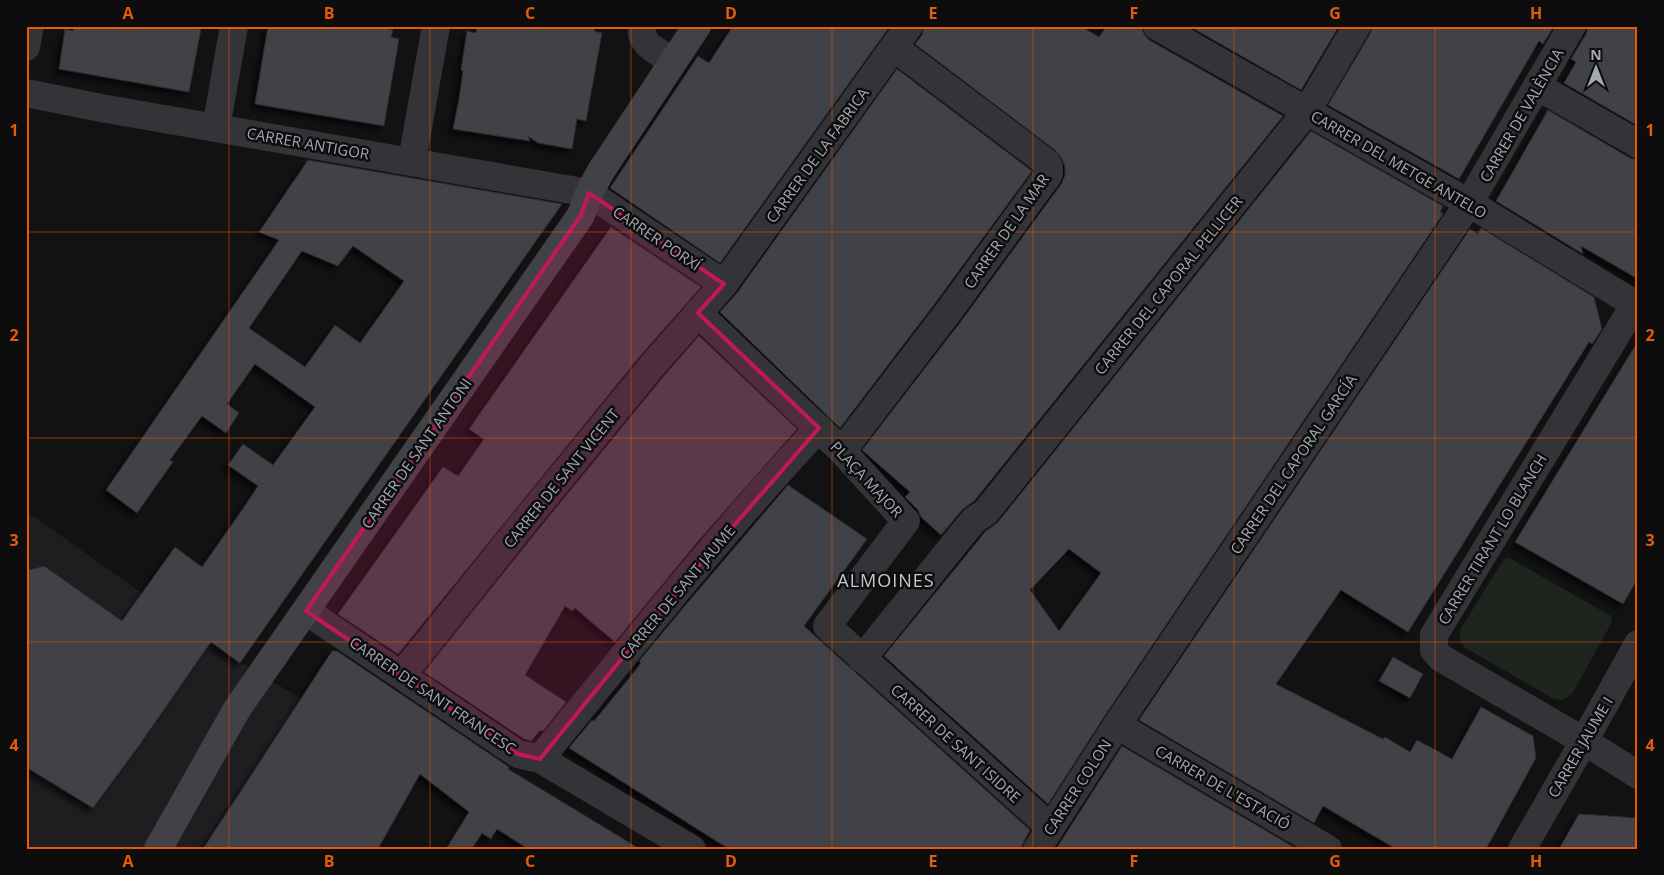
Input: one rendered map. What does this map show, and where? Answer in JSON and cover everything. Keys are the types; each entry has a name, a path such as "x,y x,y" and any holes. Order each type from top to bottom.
{"street":[{"path":"26,47 30,26"},
{"path":"216,128 234,26"},
{"path":"412,161 436,26"},
{"path":"642,26 641,33 647,45 673,61"},
{"name":"CARRER DE SANT ANTONI","path":"158,849 237,709 581,215 589,193 606,164 697,26"},
{"name":"CARRER DEL METGE ANTELO","path":"1157,26 1469,203 1636,305"},
{"name":"CARRER DEL CAPORAL PELLICER","path":"862,659 964,532 992,504 1307,111 1357,26"},
{"name":"CARRER DE VALÈNCIA","path":"1469,203 1572,26"},
{"name":"CARRER DE LA FABRICA","path":"724,284 902,37"},
{"name":"CARRER DE LA MAR","path":"842,451 1049,174 1049,167 1046,162 902,37"},
{"path":"1538,86 1638,144"},
{"name":"CARRER ANTIGOR","path":"26,93 589,193"},
{"name":"CARRER PORXÍ","path":"589,193 724,284"},
{"name":"CARRER DEL CAPORAL GARCÍA","path":"1117,725 1469,203"},
{"name":"CARRER DE SANT VICENT","path":"402,675 526,520 724,284"},
{"name":"CARRER TIRANT LO BLANCH","path":"1636,305 1434,635 1434,650 1441,658 1584,741 1638,775"},
{"name":"PLAÇA MAJOR","path":"698,313 842,451 906,521 827,626 862,659"},
{"name":"CARRER DE SANT JAUME","path":"540,760 676,592 774,477 819,428"},
{"name":"CARRER DE SANT FRANCESC","path":"306,611 518,754 540,760 692,849"},
{"name":"CARRER JAUME I","path":"1522,849 1638,644"},
{"name":"CARRER DE SANT ISIDRE","path":"862,659 1044,838"},
{"name":"CARRER COLON","path":"1044,838 1117,725"},
{"name":"CARRER DE L'ESTACIÓ","path":"1117,725 1328,849"}],"highlighted area":[{"path":"589,193 724,284 698,313 819,428 676,592 540,759 518,754 306,611 581,215"}],"shaded area":[{"path":"26,511 238,661 392,752 356,849 26,849"},
{"path":"1509,558 1611,616 1612,622 1572,694 1563,700 1554,699 1464,647 1461,641 1460,630 1504,559"}],"building":[{"path":"74,26 187,26 201,29 189,92 59,69 65,29 73,31"},
{"path":"268,26 390,26 389,29 393,30 391,37 399,39 384,126 255,104"},
{"path":"477,26 595,26 594,31 602,33 586,121 577,119 572,149 538,143 528,136 530,141 453,129 463,71 461,70 467,31 476,33"},
{"path":"733,26 890,26 720,263 610,188 698,56 709,63"},
{"path":"924,26 1080,26 1099,37 1107,26 1141,26 1149,40 1283,116 975,500 962,510 941,535 921,517 918,510 905,497 910,492 862,450 962,320 1062,183 1065,167 1055,150 915,44 922,35"},
{"path":"1189,26 1339,26 1301,90"},
{"path":"1373,26 1554,26 1543,44 1539,41 1459,179 1328,105"},
{"path":"1588,26 1638,26 1638,126 1564,83 1576,62 1571,59 1586,34"},
{"path":"897,69 1032,171 840,428 720,312 737,293"},
{"path":"1548,110 1630,158 1638,160 1638,279 1581,246 1583,254 1496,201"},
{"path":"1311,131 1443,206 1440,212 1443,214 1104,717 1048,804 884,656 985,532 998,522","holes":["1069,549 1101,573 1059,631 1030,590"]},
{"path":"308,160 562,204 240,663 211,642 93,808 26,767 26,571 44,566 122,621 175,547 202,567 242,510 258,486 228,465 243,444 273,465 315,407 255,364 227,404 239,413 226,433 202,416 170,460 173,462 137,513 106,490 279,240 259,232","holes":["353,246 404,281 360,343 335,325 305,367 249,328 302,251 338,266"]},
{"path":"611,227 701,287 640,356 398,654 338,614 443,467 458,476 484,439 469,429"},
{"path":"1481,228 1594,297 1602,329 1592,344 1589,342 1408,632 1341,590 1276,684 1383,739 1385,737 1410,752 1417,740 1452,759 1481,707 1533,736 1536,758 1486,849 1396,849 1323,806 1314,823 1139,720 1470,229 1478,234"},
{"path":"699,336 797,429 699,540 615,642 575,608 572,611 565,606 525,675 566,702 543,731 540,730 531,741 524,739 424,672 664,376"},
{"path":"1638,341 1638,578 1623,604 1515,542"},
{"path":"788,485 867,539 804,626 1030,830 1021,849 729,849 569,748 592,720 594,721 641,663 639,661"},
{"path":"332,651 337,651 509,767 508,769 640,849 528,849 497,829 491,839 482,833 472,849 446,849 469,812 420,774 378,849 203,849"},
{"path":"1393,657 1423,674 1410,698 1379,681"},
{"path":"1122,746 1297,849 1056,849"},
{"path":"1579,814 1638,818 1638,849 1559,849"}],"district":[{"name":"ALMOINES","path":"886,580"}]}
